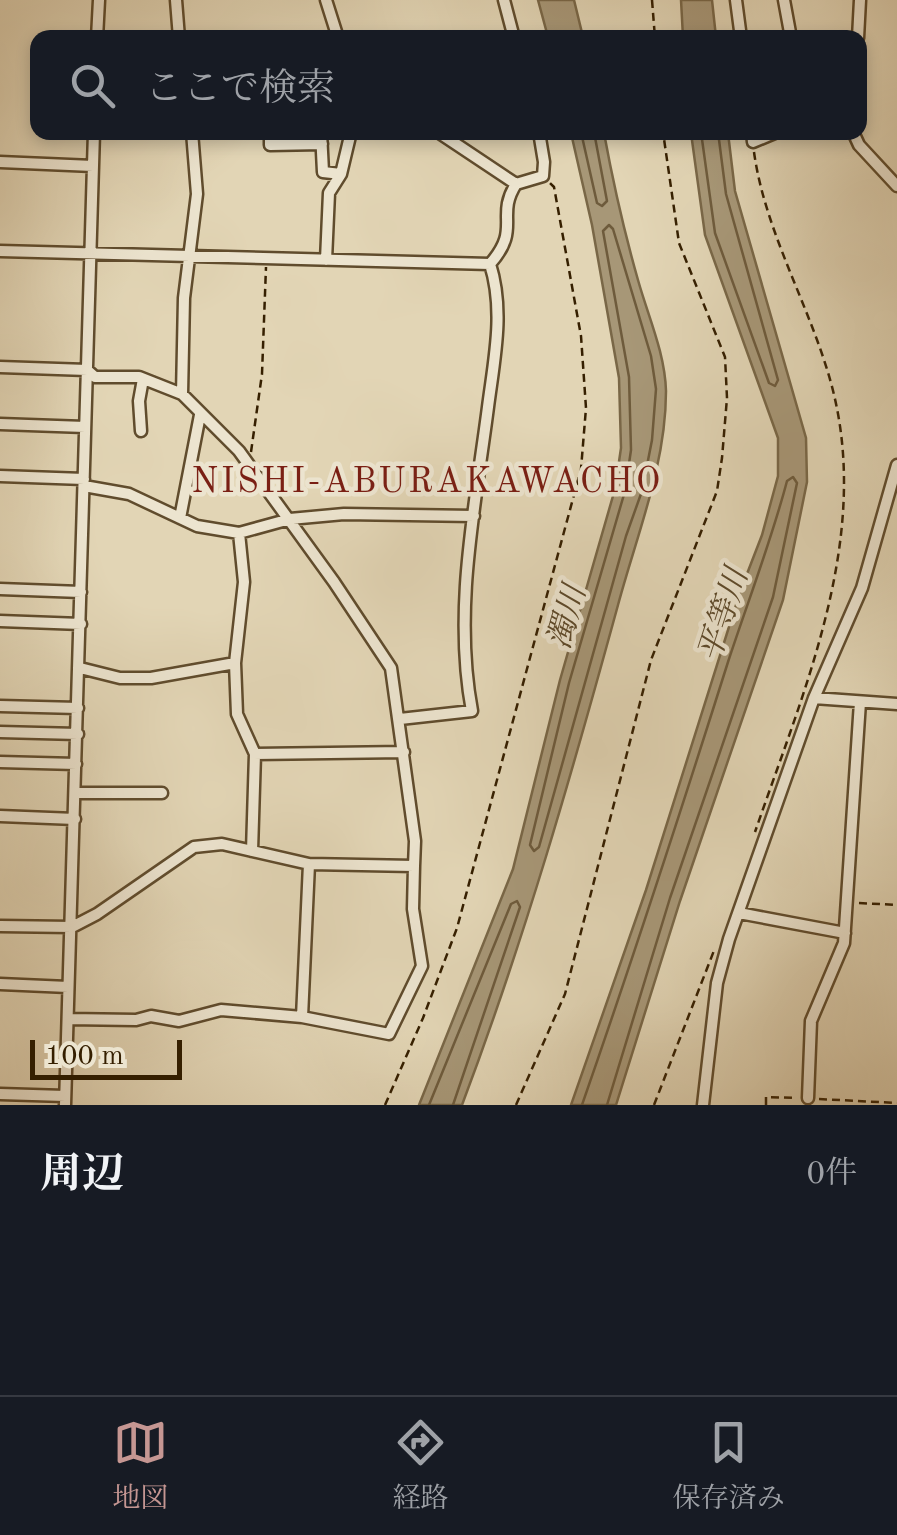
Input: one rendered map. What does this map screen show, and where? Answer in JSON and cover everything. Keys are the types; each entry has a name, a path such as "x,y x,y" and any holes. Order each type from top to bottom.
{"street":[{"path":"97,30 99,0"},
{"path":"176,0 178,30"},
{"path":"326,0 335,30"},
{"path":"504,0 512,30"},
{"path":"736,0 739,30"},
{"path":"784,0 790,30"},
{"path":"858,30 860,0"},
{"path":"0,1094 65,1101 94,140"},
{"path":"182,394 182,325 197,194 193,140"},
{"path":"270,140 270,145 307,140"},
{"path":"322,140 323,172 340,174"},
{"path":"326,260 329,193 340,174 349,140"},
{"path":"450,140 516,184"},
{"path":"490,264 508,240 506,200 516,184 543,176 540,140"},
{"path":"857,140 897,186"},
{"path":"0,162 93,166"},
{"path":"0,251 490,264"},
{"path":"400,718 472,711 464,669 464,588 498,340 490,264"},
{"path":"0,367 87,370 95,378 143,379 182,394 239,451 391,668 415,841 413,910 422,966 388,1034 302,1017 221,1010 180,1020 151,1016 136,1020 68,1019"},
{"path":"141,431 143,379"},
{"path":"180,518 200,414"},
{"path":"0,424 86,427"},
{"path":"702,1105 718,983 738,912 814,698 875,552 897,466"},
{"path":"0,476 84,483 129,494 197,526 240,533 290,519 382,514 474,516"},
{"path":"240,533 244,582 235,664 237,714 255,754 252,851"},
{"path":"0,589 81,592"},
{"path":"0,621 80,624"},
{"path":"80,668 120,678 151,678 235,664"},
{"path":"814,698 897,704"},
{"path":"808,1098 811,1021 844,943 860,702"},
{"path":"0,706 78,708"},
{"path":"0,732 78,734"},
{"path":"255,754 404,752"},
{"path":"0,762 76,764"},
{"path":"76,793 162,793"},
{"path":"0,816 75,819"},
{"path":"0,926 72,927 194,847 222,844 309,864 414,866"},
{"path":"302,1017 309,864"},
{"path":"738,912 845,933"},
{"path":"0,984 68,987"}],"path":[{"path":"652,0 654,30"},
{"path":"516,1105 565,994 651,660 712,504 722,458 727,398 725,357 679,243 664,140"},
{"path":"753,140 765,196 831,382 846,453 840,545 822,637 754,836"},
{"path":"385,1105 437,985 462,912 580,469 586,408 582,336 554,187 543,176"},
{"path":"242,456 253,451 259,413 266,260"},
{"path":"848,903 897,905"},
{"path":"654,1105 716,945"},
{"path":"766,1105 766,1097 897,1103"}],"water":[{"path":"538,0 574,0 581,30 546,30"},
{"path":"681,0 712,0 715,30 683,30"},
{"path":"573,140 605,140 628,243 663,363 666,391 661,446 546,856 462,1105 419,1105 513,869 560,680 615,489 621,448 619,378"},
{"path":"692,140 729,140 735,191 806,438 807,482 783,600 680,901 616,1105 571,1105 646,890 778,476 778,438 705,235"}],"district":[{"name":"NISHI-ABURAKAWACHO","path":"427,480"}],"water label":[{"name":"平等川","path":"722,615"},
{"name":"濁川","path":"566,617"}]}
